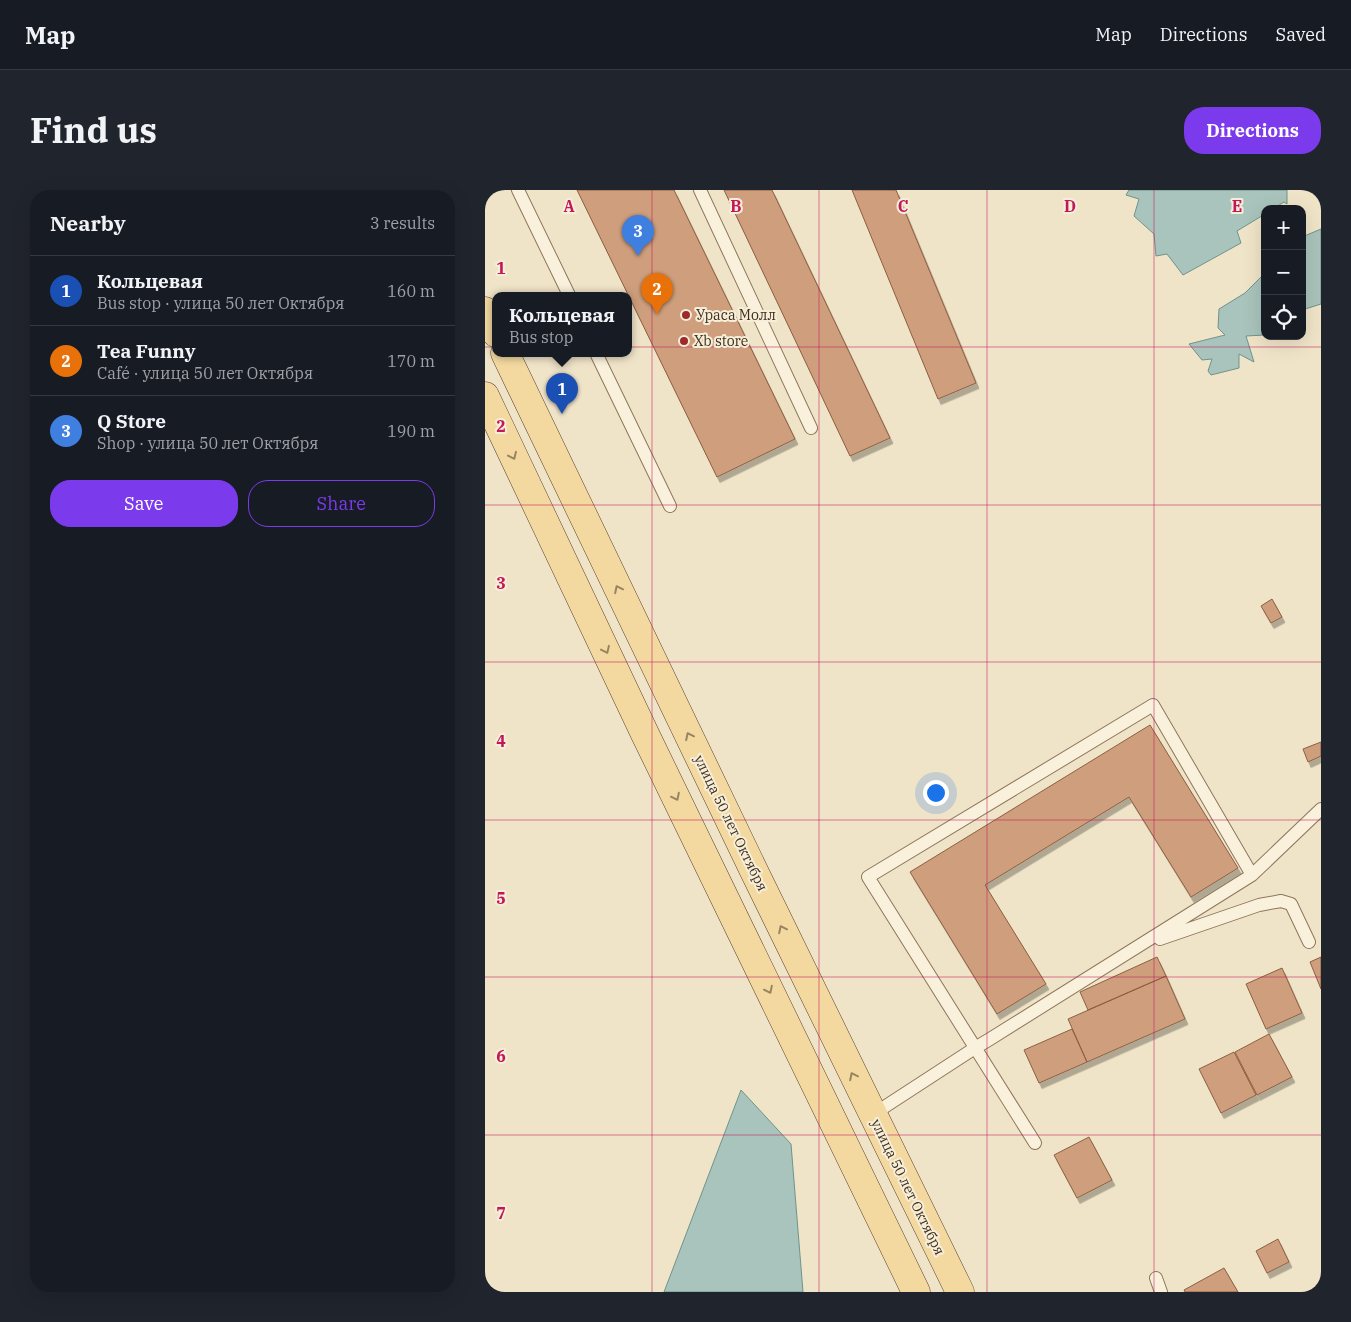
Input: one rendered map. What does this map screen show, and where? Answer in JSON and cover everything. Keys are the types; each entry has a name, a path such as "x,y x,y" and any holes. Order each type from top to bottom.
{"main road":[{"path":"485,311 492,325"},
{"name":"улица 50 лет Октября","path":"507,357 959,1292"},
{"path":"485,396 645,734 916,1292"}],"lane":[{"path":"518,190 568,292"},
{"path":"700,190 811,428"},
{"path":"598,357 670,506"},
{"path":"1035,1143 868,877 1153,705 1252,875"},
{"path":"872,1115 975,1048 1252,875 1321,809"},
{"path":"1139,946 1259,905 1281,901 1291,904 1309,942"},
{"path":"1156,1278 1161,1292"}],"water":[{"path":"1129,190 1287,190 1287,204 1284,202 1279,205 1261,205 1261,216 1237,231 1241,243 1183,275 1167,254 1156,256 1154,234 1134,216 1139,199 1126,195"},
{"path":"1321,229 1321,304 1306,309 1306,250 1306,235"},
{"path":"1261,277 1261,335 1246,336 1254,362 1239,354 1239,368 1211,375 1208,371 1212,359 1202,360 1189,344 1225,335 1218,328 1219,309 1245,293"},
{"path":"741,1090 791,1144 803,1292 664,1292"}],"building":[{"name":"Ураса Молл","path":"577,190 674,190 795,439 717,477 632,303 632,292 627,292"},
{"path":"724,190 772,190 890,438 850,456"},
{"path":"852,190 896,190 976,383 938,399"},
{"path":"1272,599 1282,617 1271,623 1261,606"},
{"path":"1150,725 1238,868 1191,897 1129,797 985,885 1046,984 997,1014 910,872"},
{"path":"1321,742 1321,756 1308,762 1303,749"},
{"path":"1157,957 1166,976 1088,1010 1080,992"},
{"path":"1321,957 1321,989 1310,962"},
{"path":"1282,968 1302,1013 1266,1029 1246,984"},
{"path":"1166,976 1185,1019 1087,1062 1068,1019"},
{"path":"1072,1029 1087,1062 1039,1083 1024,1050"},
{"path":"1269,1034 1292,1077 1257,1095 1235,1052"},
{"path":"1234,1052 1256,1095 1221,1113 1199,1069"},
{"path":"1089,1137 1112,1180 1077,1198 1054,1155"},
{"path":"1278,1239 1289,1262 1267,1273 1256,1251"},
{"path":"1224,1268 1238,1292 1185,1292 1184,1290"}],"place":[{"name":"Q Store","path":"638,256"},
{"name":"Tea Funny","path":"657,314"},
{"name":"Ураса Молл","path":"686,315"},
{"name":"Xb store","path":"684,341"},
{"name":"Кольцевая","path":"562,414"}]}
